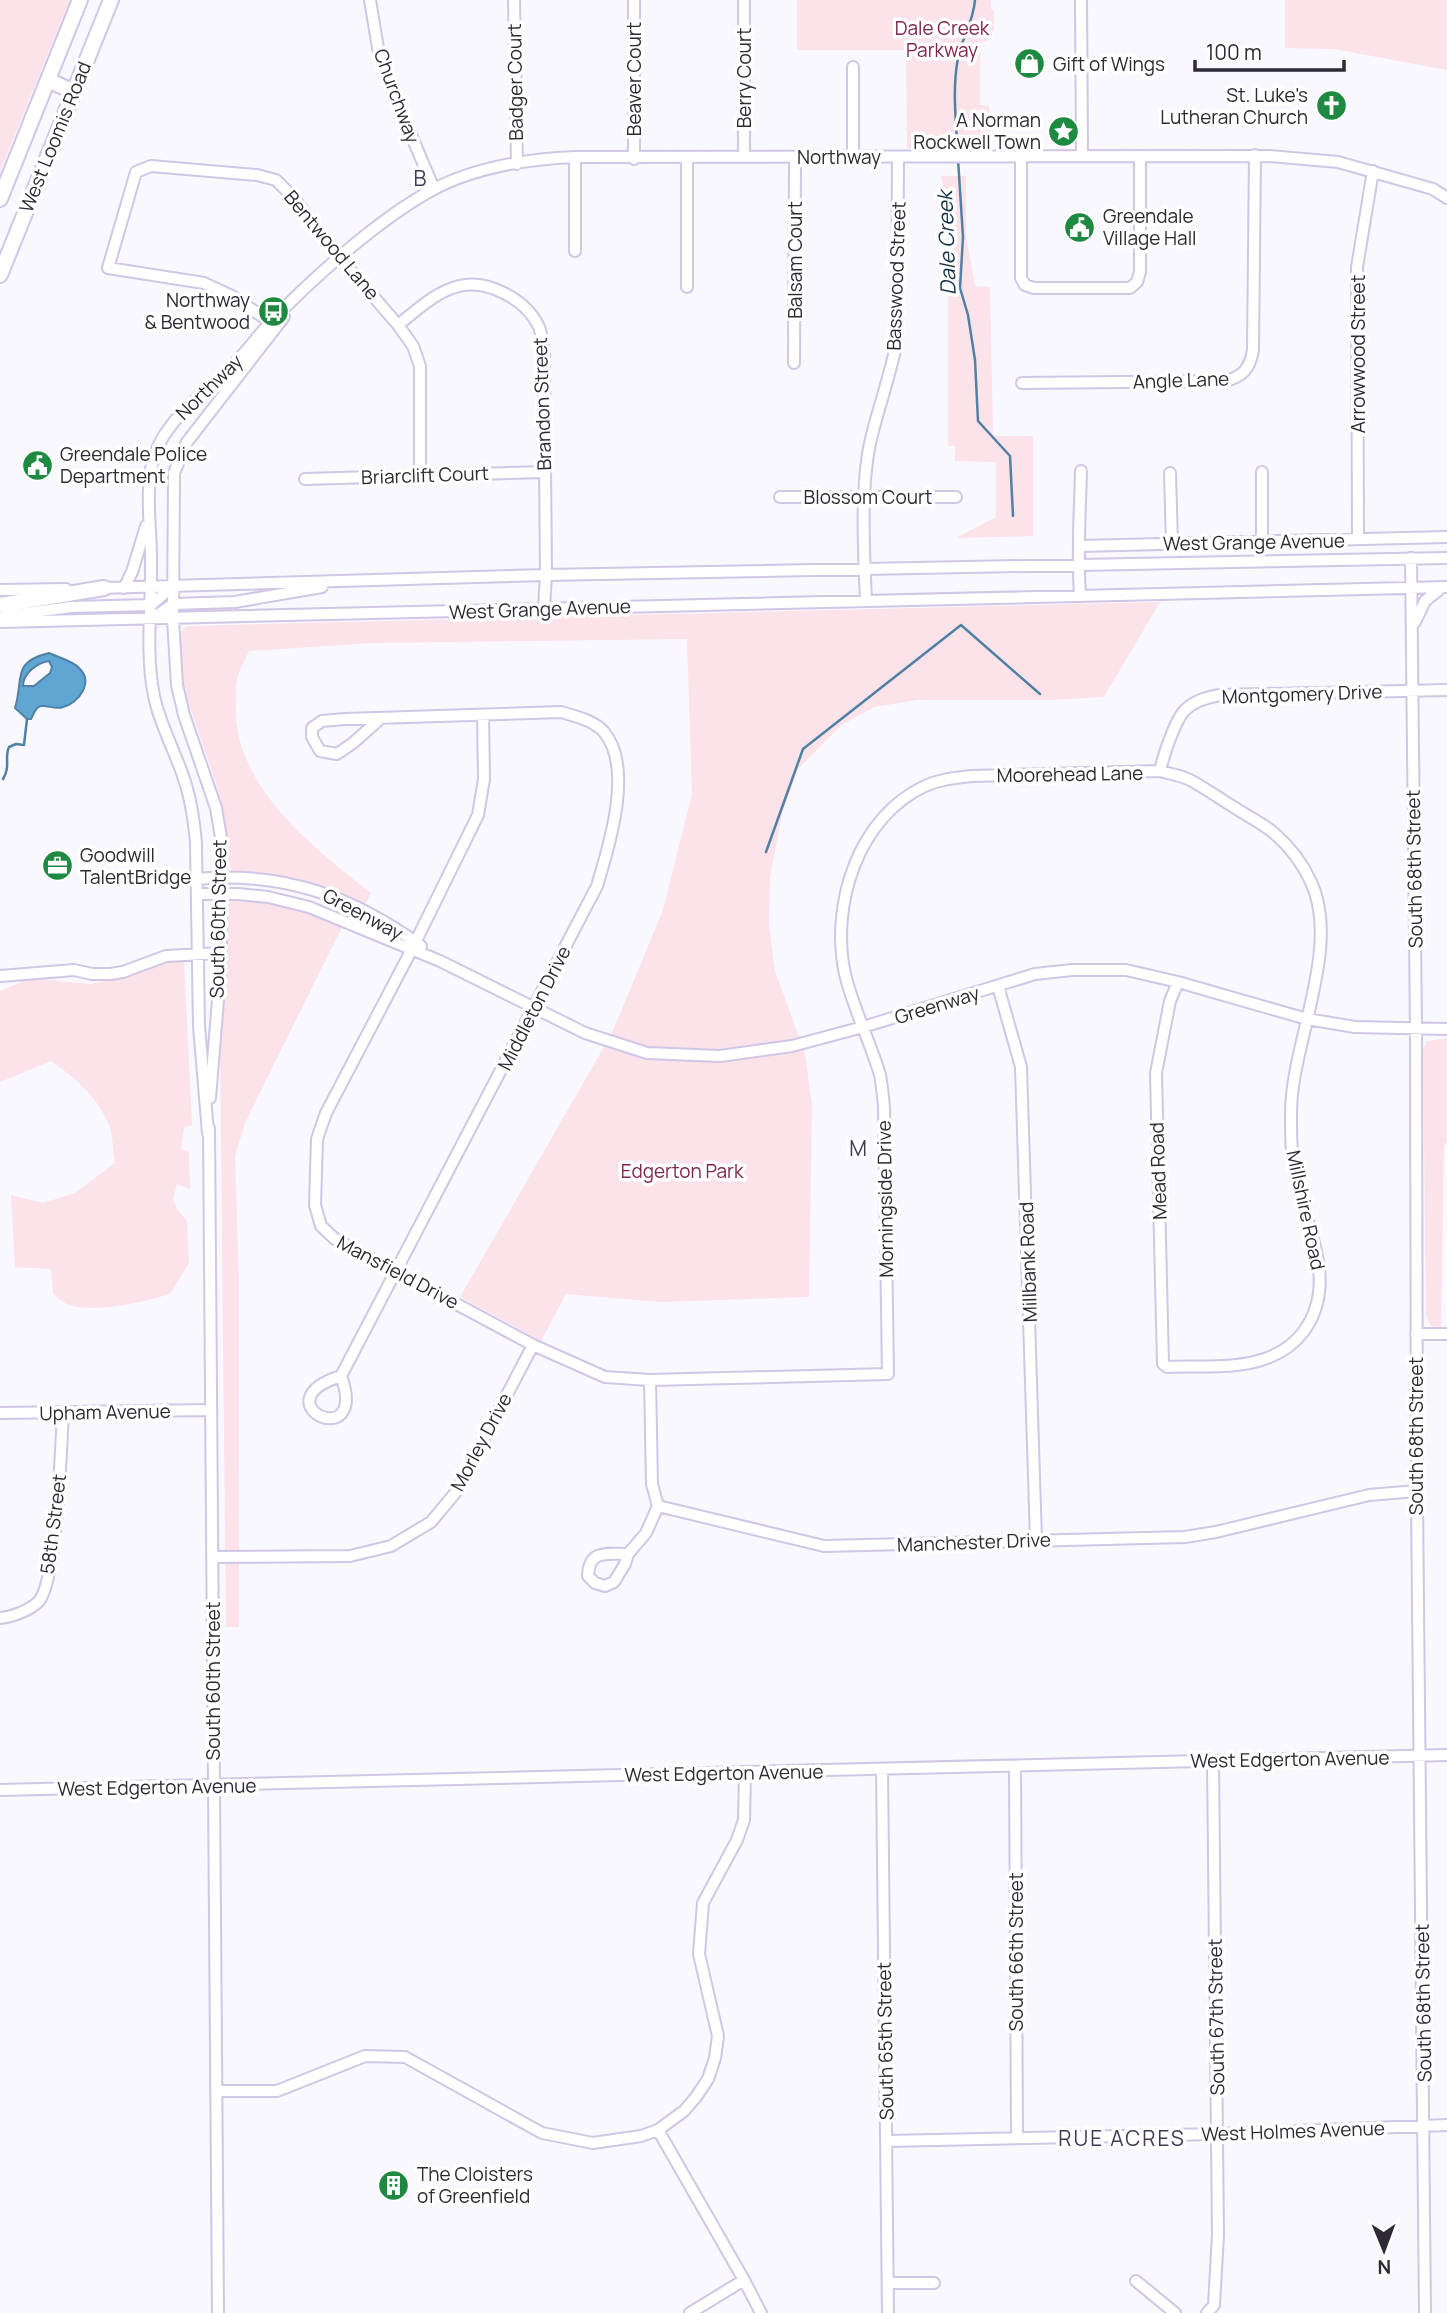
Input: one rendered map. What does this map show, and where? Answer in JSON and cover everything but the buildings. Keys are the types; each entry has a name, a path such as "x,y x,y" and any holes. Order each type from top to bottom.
{"main road":[{"name":"West Loomis Road","path":"0,199 80,0"},
{"name":"West Loomis Road","path":"0,275 111,0"},
{"path":"48,80 74,92"},
{"path":"0,605 104,588"}],"street":[{"name":"Churchway","path":"370,0 378,48 433,189"},
{"name":"Badger Court","path":"514,0 517,164"},
{"name":"Beaver Court","path":"634,0 634,159"},
{"name":"Berry Court","path":"744,0 744,156"},
{"path":"1081,0 1082,156"},
{"path":"852,67 853,157"},
{"name":"Northway","path":"151,587 149,510 153,460 171,424 340,258 397,212 433,189 475,174 536,159 575,157 634,159 744,156 898,158 1255,155 1319,159 1373,171 1433,189 1447,198"},
{"name":"Angle Lane","path":"1022,383 1225,381 1236,379 1243,373 1251,362 1253,350 1255,155"},
{"path":"1021,156 1021,278 1025,285 1034,288 1130,288 1137,282 1140,272 1140,156"},
{"path":"575,157 575,251"},
{"path":"687,157 687,287"},
{"name":"Balsam Court","path":"794,363 795,157"},
{"name":"Basswood Street","path":"866,601 866,498 871,440 892,370 897,340 898,158"},
{"name":"Bentwood Lane","path":"274,325 232,296 204,284 108,268 136,172 151,166 257,175 276,180 292,196 340,258 398,325 412,346 420,366 420,475"},
{"name":"Arrowwood Street","path":"1358,539 1357,267 1373,171"},
{"name":"Brandon Street","path":"398,325 436,296 460,285 482,286 505,293 526,307 539,326 544,352 544,608"},
{"name":"Northway","path":"173,586 172,489 179,458 187,442 274,325"},
{"path":"1080,594 1078,564 1081,471"},
{"name":"Briarclift Court","path":"305,479 544,472"},
{"path":"1262,472 1262,542"},
{"path":"1170,473 1172,544"},
{"name":"Blossom Court","path":"780,497 956,497"},
{"path":"124,588 144,537 149,510"},
{"name":"West Grange Avenue","path":"1080,546 1447,537"},
{"name":"South 68th Street","path":"1411,558 1424,2313"},
{"name":"West Grange Avenue","path":"0,590 546,575 1447,558"},
{"path":"150,620 173,604 235,602 360,581"},
{"path":"0,620 80,606 151,605 173,586"},
{"name":"South 60th Street","path":"173,586 177,685 216,808 221,838 221,953 208,1133"},
{"name":"South 60th Street","path":"151,587 150,662 154,696 188,792 194,823 199,1026 208,1133 218,2313"},
{"path":"1413,628 1425,601 1445,587"},
{"name":"West Grange Avenue","path":"0,620 150,620 1080,594 1445,587"},
{"name":"Montgomery Drive","path":"1160,771 1164,753 1184,711 1203,698 1220,695 1447,690"},
{"name":"Middleton Drive","path":"341,1376 597,886 611,837 618,781 615,754 604,732 585,720 561,712 483,715"},
{"path":"381,718 337,754 320,751 312,737 312,728 322,721 381,718 483,715"},
{"name":"Mansfield Drive","path":"483,715 484,779 478,815 414,946 326,1113 317,1139 315,1205 321,1226 335,1239 533,1345 605,1377 650,1380 888,1374"},
{"name":"Moorehead Lane","path":"863,1027 846,975 841,916 857,859 886,816 905,798 926,786 949,778 1160,771 1188,779 1273,832 1294,853 1311,882 1320,915 1319,955 1307,1019"},
{"name":"Greenway","path":"197,879 268,879 317,890 352,904 414,946 534,1009 585,1033 647,1053 720,1056 792,1046 1035,974 1072,970 1126,970 1307,1019 1355,1027 1447,1029"},
{"name":"Greenway","path":"197,894 290,901 414,946"},
{"path":"0,976 74,970 110,974 166,956 221,953"},
{"name":"Mead Road","path":"1163,1364 1156,1073 1170,1001 1178,982"},
{"name":"Millbank Road","path":"999,986 1021,1067 1036,1540"},
{"name":"Millshire Road","path":"1163,1364 1167,1367 1246,1365 1271,1358 1287,1349 1304,1330 1315,1308 1320,1286 1319,1259 1296,1179 1292,1151 1291,1094 1307,1019"},
{"name":"Morningside Drive","path":"863,1027 880,1077 884,1107 888,1374"},
{"path":"1416,1334 1447,1334"},
{"name":"Morley Drive","path":"213,1557 349,1556 391,1546 431,1522 456,1492 533,1345"},
{"path":"628,1554 646,1532 658,1506 652,1485 650,1380"},
{"name":"Upham Avenue","path":"0,1413 210,1410"},
{"name":"58th Street","path":"6,1618 39,1601 49,1577 63,1413"},
{"name":"Manchester Drive","path":"658,1506 824,1546 1185,1537 1369,1495 1416,1491"},
{"name":"West Edgerton Avenue","path":"0,1790 1447,1755"},
{"name":"South 67th Street","path":"1207,2313 1214,2305 1218,2235 1213,1761"},
{"name":"South 66th Street","path":"1015,1766 1017,2138"},
{"name":"South 65th Street","path":"882,1769 888,2313"},
{"path":"216,2091 277,2091 365,2056 405,2057 542,2133 593,2143 641,2136 658,2130 684,2111 696,2097 708,2079 715,2058 718,2036 699,1954 704,1903 737,1840 744,1819 745,1773"},
{"name":"West Holmes Avenue","path":"887,2141 1217,2134 1447,2125"},
{"path":"658,2130 761,2313"},
{"path":"690,2313 744,2280"},
{"path":"1136,2281 1175,2313"},
{"path":"888,2283 934,2283"}],"green space":[{"path":"0,0 70,0 0,171"},
{"name":"Dale Creek Parkway","path":"797,0 991,0 994,31 987,32 987,41 980,42 980,105 989,106 992,139 989,147 907,148 906,50 797,50"},
{"path":"1285,0 1447,0 1447,70 1334,49 1285,48"},
{"path":"941,176 966,176 966,235 975,286 990,287 993,436 1033,436 1033,536 956,538 996,517 996,462 955,461 955,446 948,446 948,206"},
{"name":"Edgerton Park","path":"1160,602 1104,697 1052,700 917,700 875,707 843,724 798,769 782,814 770,877 769,926 775,971 805,1054 812,1106 809,1297 661,1302 566,1294 541,1341 460,1297 612,1033 663,910 692,794 687,639 373,643 249,651 238,675 236,689 238,732 247,760 261,787 301,834 371,893 365,904 300,882 233,871 227,863 224,815 183,679 180,633 186,626"},
{"path":"238,899 308,911 342,927 245,1123 235,1156 239,1285 239,1627 226,1627 220,1052 228,964 228,905 230,900"},
{"path":"184,959 192,1125 184,1128 181,1149 189,1152 190,1189 177,1184 173,1199 187,1221 189,1263 170,1294 104,1307 78,1307 67,1304 53,1294 51,1269 15,1267 11,1195 43,1203 75,1193 115,1163 111,1134 104,1115 92,1097 77,1081 51,1061 0,1082 0,991 30,978 89,984 127,978 160,962"},
{"path":"1447,1038 1447,1142 1444,1146 1441,1329 1431,1326 1426,1315 1423,1049 1427,1041"}],"water":[{"path":"49,653 73,663 83,674 85,685 79,697 69,705 57,708 39,707 31,719 27,719 15,708 21,673 29,661","holes":["49,661 52,667 50,673 34,686 23,686 25,677 36,666"]}],"waterway":[{"name":"Dale Creek","path":"958,153 956,70 975,0"},
{"name":"Dale Creek","path":"958,159 963,237 960,288 968,315 975,360 978,421 1010,456 1013,516"},
{"name":"Dale Creek","path":"766,852 803,749 961,625 1040,694"},
{"path":"3,779 7,770 9,747 24,745 27,719"}],"place":[{"name":"Gift of Wings","path":"1030,64"},
{"name":"St. Luke's Lutheran Church","path":"1331,106"},
{"name":"A Norman Rockwell Town","path":"1064,131"},
{"name":"Greendale Village Hall","path":"1080,227"},
{"name":"Northway & Bentwood","path":"273,311"},
{"name":"Greendale Police Department","path":"37,465"},
{"name":"Goodwill TalentBridge","path":"57,866"},
{"name":"The Cloisters of Greenfield","path":"394,2185"}],"district":[{"name":"B","path":"421,178"},
{"name":"M","path":"859,1148"},
{"name":"RUE ACRES","path":"1122,2138"}]}
